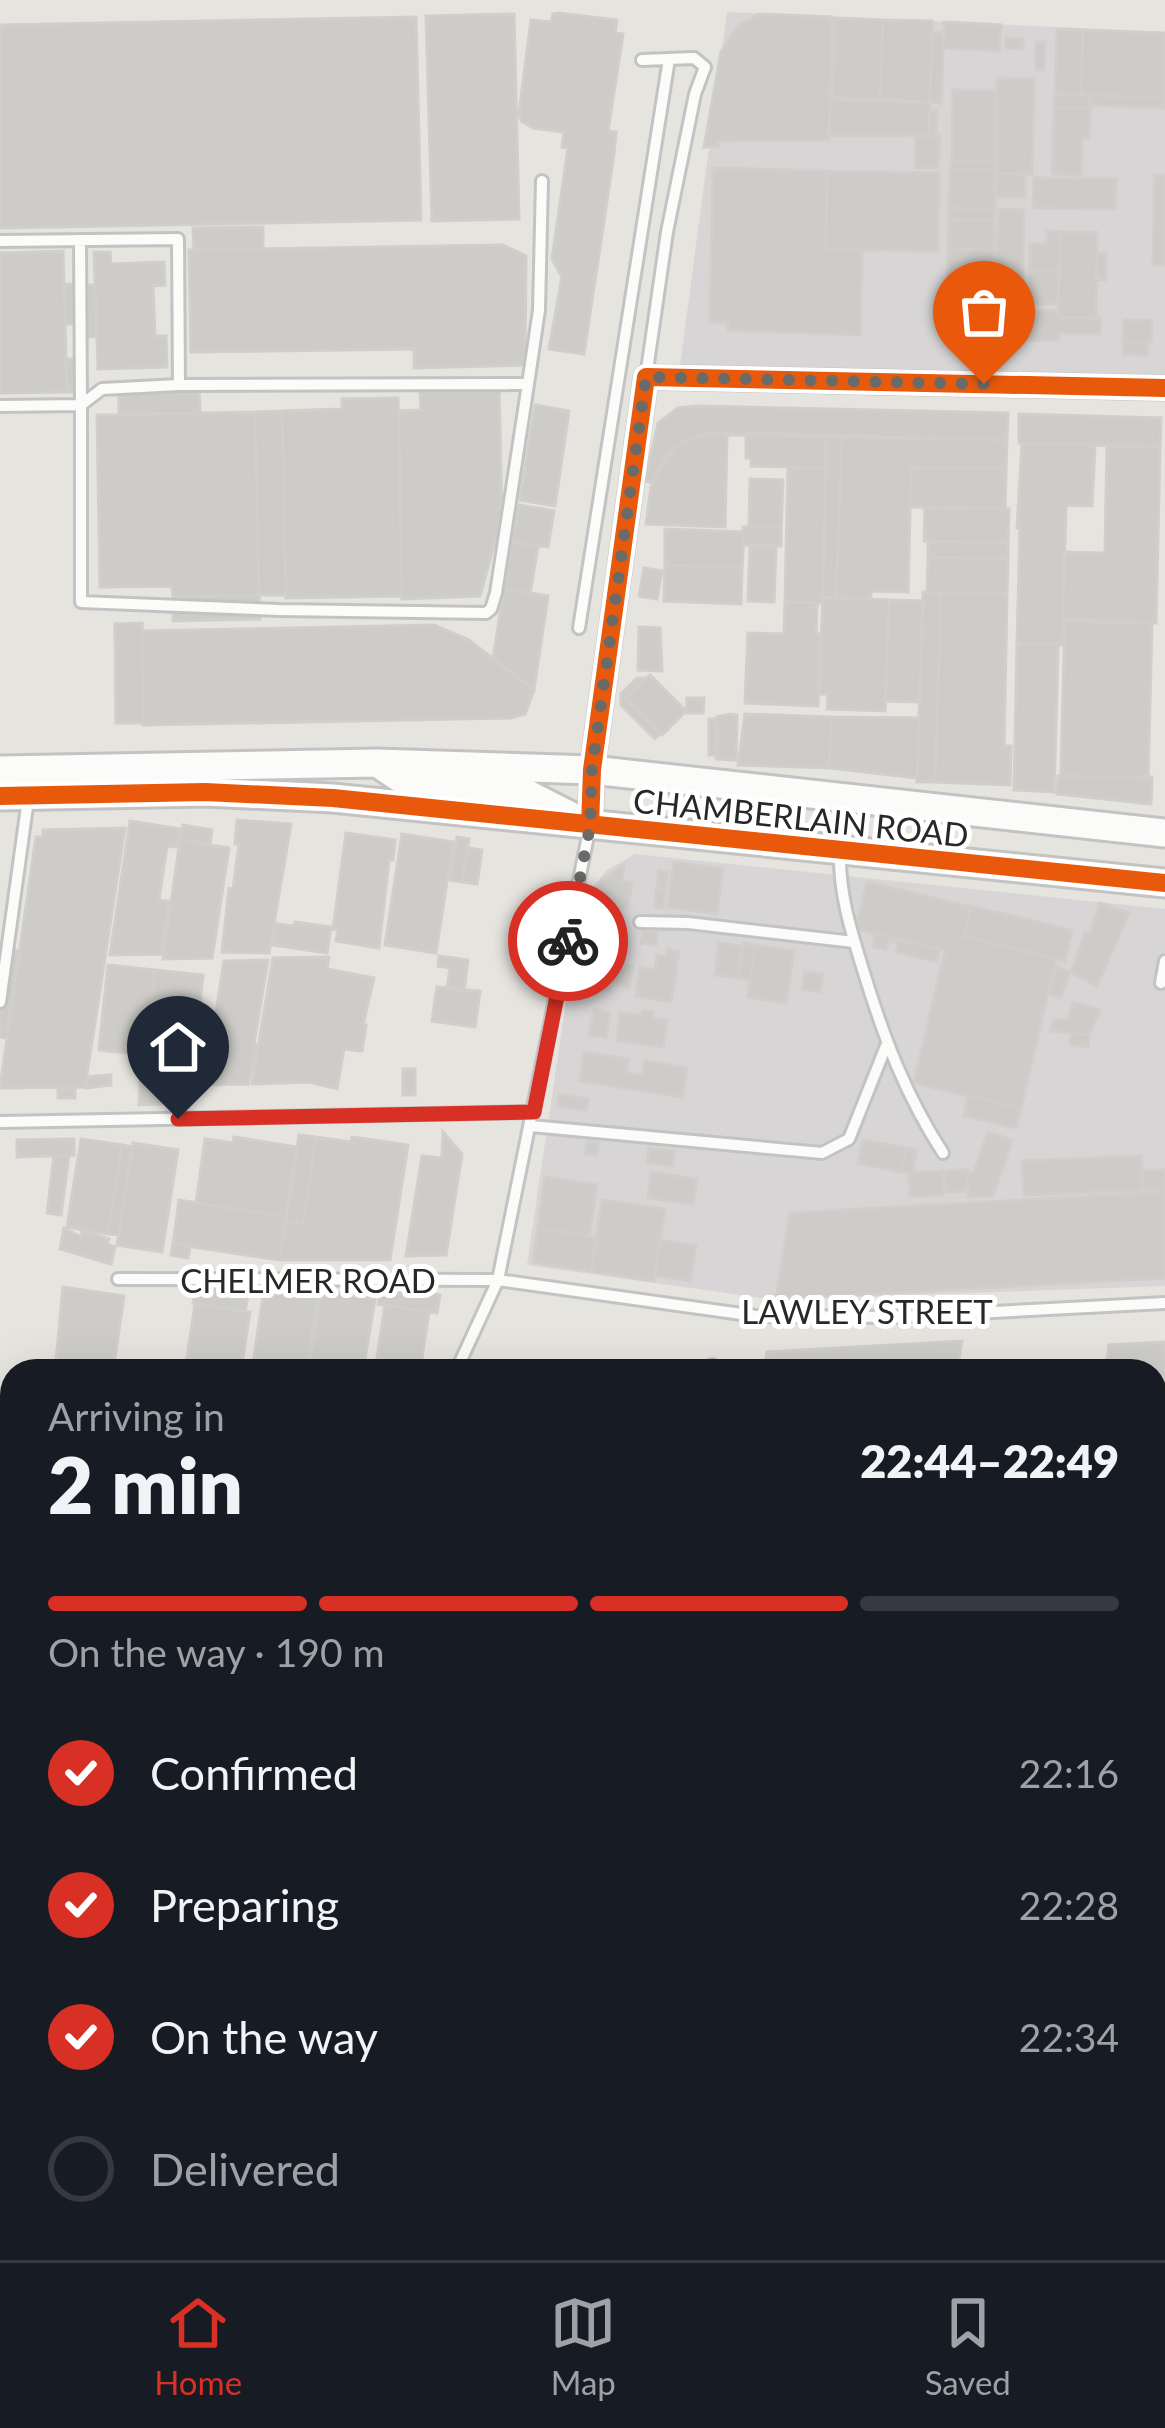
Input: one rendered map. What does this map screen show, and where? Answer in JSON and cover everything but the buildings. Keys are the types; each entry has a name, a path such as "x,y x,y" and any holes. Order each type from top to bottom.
{"street":[{"path":"377,763 407,783 526,793 590,826 592,770 646,377 1165,388"},
{"name":"CHAMBERLAIN ROAD","path":"0,770 377,763 592,770 1165,833"},
{"path":"332,764 333,798"},
{"name":"CHAMBERLAIN ROAD","path":"14,796 205,792 333,798 1165,884"},
{"path":"850,851 863,803"},
{"path":"1097,875 1103,827"}],"lane":[{"path":"579,628 669,59"},
{"path":"642,60 699,59 705,71 695,94 668,232 646,377"},
{"path":"80,240 81,602 486,613 496,593 538,310 542,181"},
{"path":"0,242 178,239 179,386"},
{"path":"0,406 81,405 102,389 528,384"},
{"path":"0,1002 14,796"},
{"path":"462,1359 498,1280 590,826"},
{"path":"850,851 840,870 854,942 886,1046 943,1153"},
{"path":"640,922 854,942"},
{"path":"1161,983 1165,962"},
{"path":"530,1126 822,1153 849,1139 886,1046"},
{"path":"0,1122 534,1112"},
{"name":"CHELMER ROAD","path":"118,1279 498,1280"},
{"name":"LAWLEY STREET","path":"498,1280 756,1316 897,1317 1165,1304"}],"shaded area":[{"path":"727,12 1165,32 1165,376 680,366"},
{"path":"635,854 1165,909 1165,1286 776,1300 527,1265 581,901 606,871"}],"cycle path":[{"path":"590,826 592,770 646,377 1165,388"},
{"path":"0,796 205,792 333,798 1165,883"}],"way so far":[{"path":"568,941 590,826 592,770 646,377 984,384"}],"route":[{"path":"178,1119 534,1112 568,941"}]}
